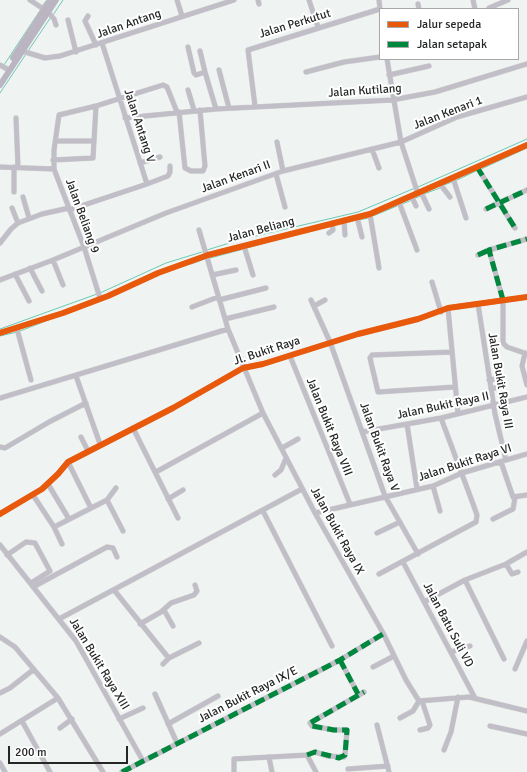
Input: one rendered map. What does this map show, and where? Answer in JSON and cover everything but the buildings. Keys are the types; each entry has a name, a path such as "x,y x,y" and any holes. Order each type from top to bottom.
{"main road":[{"path":"0,78 49,14 50,0"},
{"path":"0,85 26,53 56,0"}],"street":[{"path":"30,0 49,14 56,25"},
{"path":"177,0 182,16"},
{"name":"Jalan Antang","path":"26,53 45,58 76,52 226,1 234,0"},
{"path":"309,0 318,28"},
{"path":"488,8 508,0"},
{"name":"Jalan Perkutut","path":"255,106 248,50 379,9"},
{"path":"88,16 85,21 96,45"},
{"path":"68,20 76,52"},
{"name":"Jalan Antang V","path":"102,43 147,184 168,176 170,166"},
{"path":"188,47 194,74 206,72"},
{"path":"200,51 216,109"},
{"path":"306,72 344,62 379,57"},
{"path":"387,60 392,100 401,142 420,193 429,209"},
{"name":"Jalan Kutilang","path":"125,118 194,110 392,100 435,92 527,64"},
{"path":"0,65 7,69"},
{"path":"389,75 429,66"},
{"path":"219,70 229,108"},
{"path":"54,169 53,160 59,115 165,86 168,87 178,112 185,168 191,171 203,170 205,166 200,110"},
{"path":"188,90 194,110"},
{"name":"Jalan Kenari 1","path":"401,142 457,117 527,97"},
{"path":"53,160 91,159 94,156 96,106"},
{"path":"14,192 16,167 16,118"},
{"path":"56,141 94,141"},
{"path":"276,142 283,171"},
{"name":"Jalan Kenari II","path":"0,280 54,260 166,213 283,171 401,142"},
{"name":"Jalan Beliang","path":"0,333 17,329 100,298 158,273 208,255 370,214 412,197 527,145"},
{"path":"372,149 379,168"},
{"path":"140,164 160,157"},
{"name":"Jalan Beliang 9","path":"0,167 54,169 84,247 100,298"},
{"path":"477,167 498,203 515,228"},
{"path":"276,174 285,207"},
{"path":"453,178 466,218"},
{"path":"0,243 10,229 29,218 69,209 147,184"},
{"path":"440,184 450,197"},
{"path":"486,209 527,190"},
{"path":"23,197 29,218"},
{"path":"412,197 416,206"},
{"path":"399,202 417,250"},
{"path":"12,208 18,223"},
{"path":"370,214 379,268"},
{"path":"357,217 362,237"},
{"path":"344,220 345,235"},
{"path":"329,233 333,230 332,223"},
{"name":"Jalan Bukit Raya IX","path":"199,230 208,255 225,320 243,368 263,413 302,489 394,656 421,701 430,725 428,728 420,730"},
{"path":"478,255 489,250 527,239"},
{"path":"244,246 253,275"},
{"path":"489,250 503,300 504,343 507,347 526,354 522,366 527,385"},
{"path":"54,260 63,285"},
{"path":"30,268 42,291"},
{"path":"212,275 236,270"},
{"path":"15,274 29,301"},
{"path":"432,282 441,312"},
{"path":"192,307 219,298 266,288"},
{"name":"Jl. Bukit Raya","path":"0,514 33,495 48,484 68,462 100,444 173,408 243,368 290,356 330,342 441,312 448,308 527,297"},
{"name":"Jalan Bukit Raya V","path":"312,300 330,342 385,496 418,554"},
{"path":"314,306 325,300"},
{"name":"Jalan Bukit Raya III","path":"478,304 503,461 512,495 515,498"},
{"path":"225,320 274,307"},
{"path":"448,308 458,414"},
{"path":"17,329 31,380"},
{"path":"0,398 228,329"},
{"path":"452,352 372,356 370,358 378,392 455,387"},
{"name":"Jalan Bukit Raya VIII","path":"290,356 350,504"},
{"path":"76,376 100,444"},
{"path":"489,380 495,379 500,383 499,387 491,389"},
{"name":"Jalan Bukit Raya II","path":"362,432 441,418 527,397"},
{"path":"0,447 5,448 49,422 86,403"},
{"path":"156,472 263,413"},
{"path":"379,574 476,522 477,515 441,418"},
{"path":"407,424 417,488"},
{"path":"133,428 178,518"},
{"path":"81,437 88,451"},
{"path":"282,448 298,440"},
{"name":"Jalan Bukit Raya VI","path":"315,513 417,488 432,486 462,473 527,454"},
{"path":"275,475 281,470 286,458"},
{"path":"68,462 91,508"},
{"path":"48,484 69,519"},
{"path":"432,486 440,511"},
{"path":"54,527 107,500 116,488"},
{"path":"59,619 302,489"},
{"path":"168,498 183,490"},
{"path":"33,495 54,527 62,544"},
{"path":"493,519 513,508 515,498 527,495"},
{"path":"107,500 123,531"},
{"path":"263,511 332,646"},
{"path":"377,533 400,522"},
{"path":"7,555 26,542 35,544 50,571 32,585"},
{"name":"Jalan Bukit Raya XIII","path":"0,545 76,641 143,761"},
{"path":"32,585 107,547 113,548 117,557"},
{"path":"424,602 465,580 506,564 527,552"},
{"name":"Jalan Batu Suli VD","path":"403,562 475,698"},
{"path":"506,564 512,574 518,572"},
{"path":"465,580 504,659"},
{"path":"140,624 164,610 171,603 194,595 196,591 195,585"},
{"path":"114,590 169,658"},
{"path":"164,610 173,626"},
{"name":"Jalan Bukit Raya IX/E","path":"122,772 340,660 383,634"},
{"path":"1,640 14,647 58,698 103,772"},
{"path":"515,669 527,641"},
{"path":"163,664 169,658 199,642"},
{"path":"451,652 470,646"},
{"path":"373,667 394,656"},
{"path":"340,660 358,694"},
{"path":"0,693 10,688 33,670"},
{"path":"234,772 234,759 307,755 315,752 339,758 345,755 347,730 334,730 312,726 310,723 358,694 364,692"},
{"path":"155,694 177,743"},
{"path":"168,724 218,696"},
{"path":"444,750 451,732 458,697"},
{"path":"400,718 413,711 421,701 458,697 475,698 527,711"},
{"path":"0,734 58,698"},
{"path":"120,719 142,708"},
{"path":"60,728 72,719"},
{"path":"22,721 50,772"},
{"path":"377,725 389,772"},
{"path":"490,726 527,734"},
{"path":"307,755 316,772"},
{"path":"269,757 272,772"},
{"path":"0,764 5,772"},
{"path":"348,769 388,766"}],"waterway":[{"path":"42,6 47,0"},
{"path":"53,15 63,0"},
{"path":"4,65 41,9"},
{"path":"28,51 51,17"},
{"path":"0,93 26,54"},
{"path":"418,187 527,139"},
{"path":"481,169 527,148"},
{"path":"455,181 478,170"},
{"path":"444,185 452,182"},
{"path":"207,250 239,240 358,212 415,188"},
{"path":"424,194 440,188"},
{"path":"415,198 421,196"},
{"path":"402,204 412,200"},
{"path":"373,216 397,206"},
{"path":"359,220 368,218"},
{"path":"349,222 356,220"},
{"path":"247,248 269,242"},
{"path":"210,258 244,249"},
{"path":"100,293 166,263 202,252"},
{"path":"191,264 205,259"},
{"path":"0,329 97,294"},
{"path":"20,331 56,317"},
{"path":"0,336 17,332"}],"marked path":[{"path":"477,167 515,228"},
{"path":"486,209 527,190"},
{"path":"503,300 489,250 527,239"},
{"path":"478,255 489,250"},
{"path":"122,772 340,660 383,634"},
{"path":"340,660 358,694"},
{"path":"307,755 315,752 339,758 345,755 347,730 334,730 312,726 310,723 364,692"}],"cycle path":[{"path":"0,333 63,313 108,296 158,273 208,255 370,214 527,145"},
{"path":"0,514 42,489 68,462 173,408 243,368 263,364 358,334 418,319 448,308 527,297"}]}
